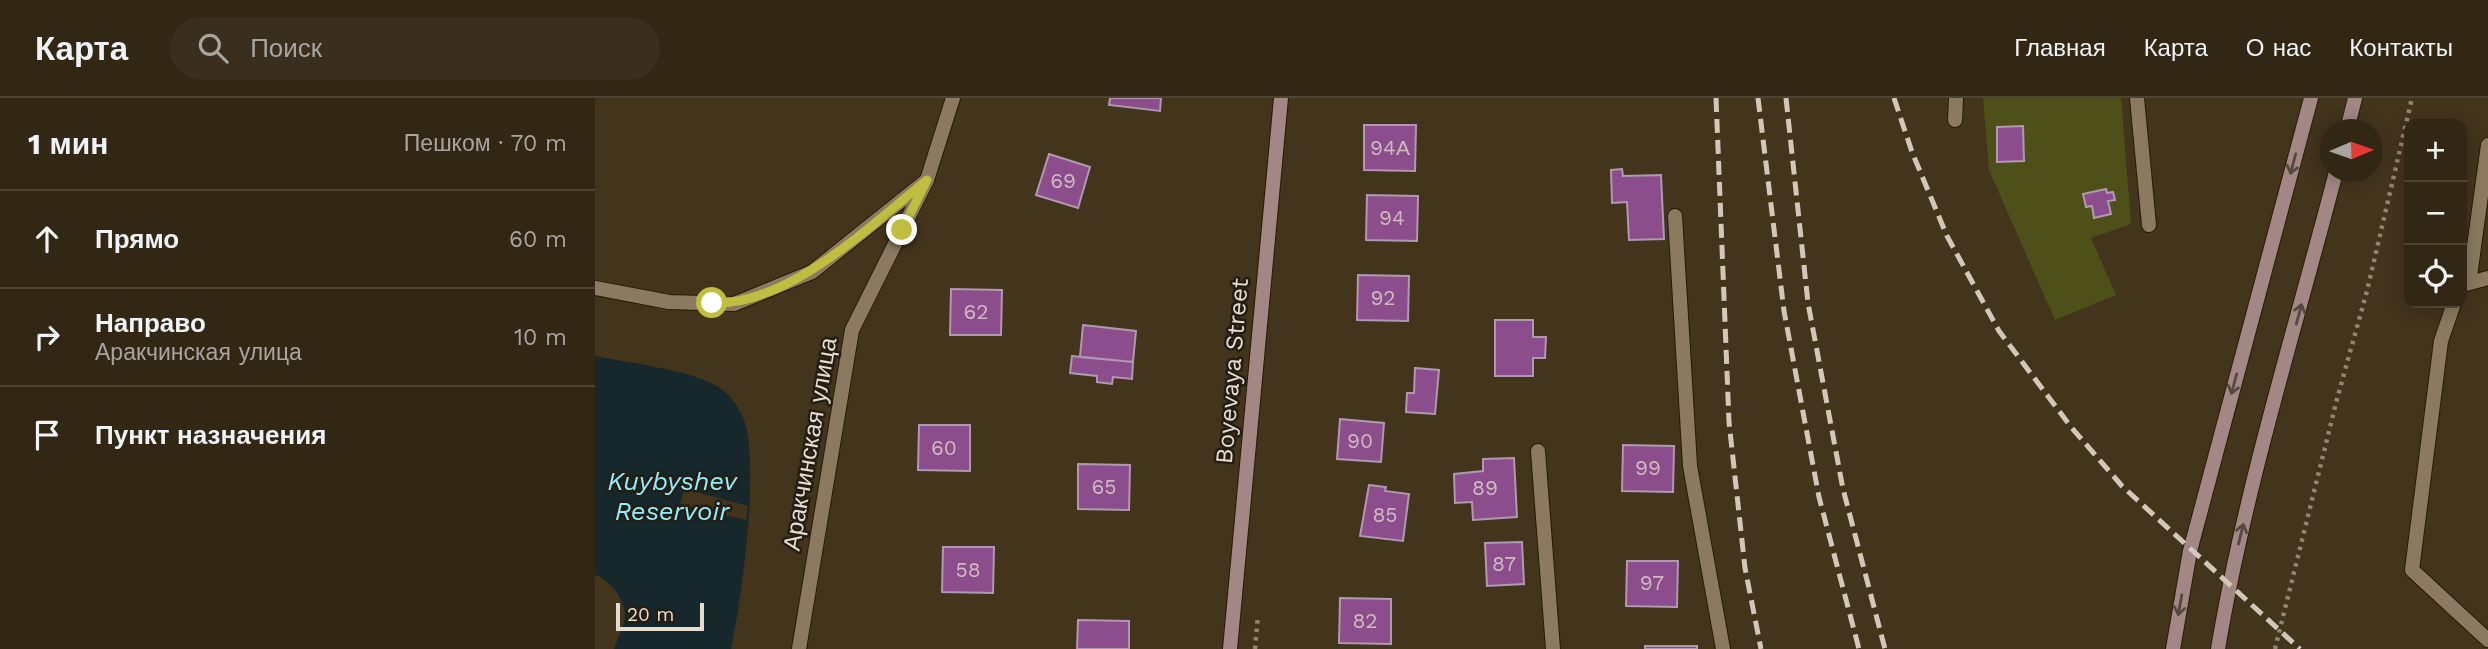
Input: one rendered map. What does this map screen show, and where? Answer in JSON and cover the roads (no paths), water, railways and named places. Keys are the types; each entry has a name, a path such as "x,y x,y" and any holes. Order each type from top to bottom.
{"main road":[{"name":"Boyevaya Street","path":"1230,649 1281,98"},
{"path":"2173,649 2190,551 2311,98"},
{"path":"2350,119 2355,98"},
{"path":"2218,649 2229,586 2252,491 2333,182"}],"street":[{"name":"Аракчинская улица","path":"799,649 852,330 927,180 953,98"},
{"path":"1955,120 1956,98"},
{"path":"2137,98 2149,225"},
{"path":"2467,272 2488,145"},
{"path":"595,288 669,302 734,304 811,272 927,180"},
{"path":"1675,216 1690,466 1723,649"},
{"path":"2467,283 2488,278"},
{"path":"2452,308 2441,341 2412,570 2488,640"},
{"path":"1538,451 1553,649"}],"water":[{"name":"Kuybyshev Reservoir","path":"595,356 703,379 727,393 743,417 750,454 749,509 744,571 731,649 614,649 624,623 624,609 611,585 595,575"}],"railway":[{"path":"1716,98 1729,422 1745,568 1761,649"},
{"path":"1758,98 1784,311 1819,497 1859,649"},
{"path":"1786,98 1808,303 1843,489 1885,649"},
{"path":"1894,98 1912,152 1947,236 1999,331 2071,427 2122,486 2300,649"}]}
